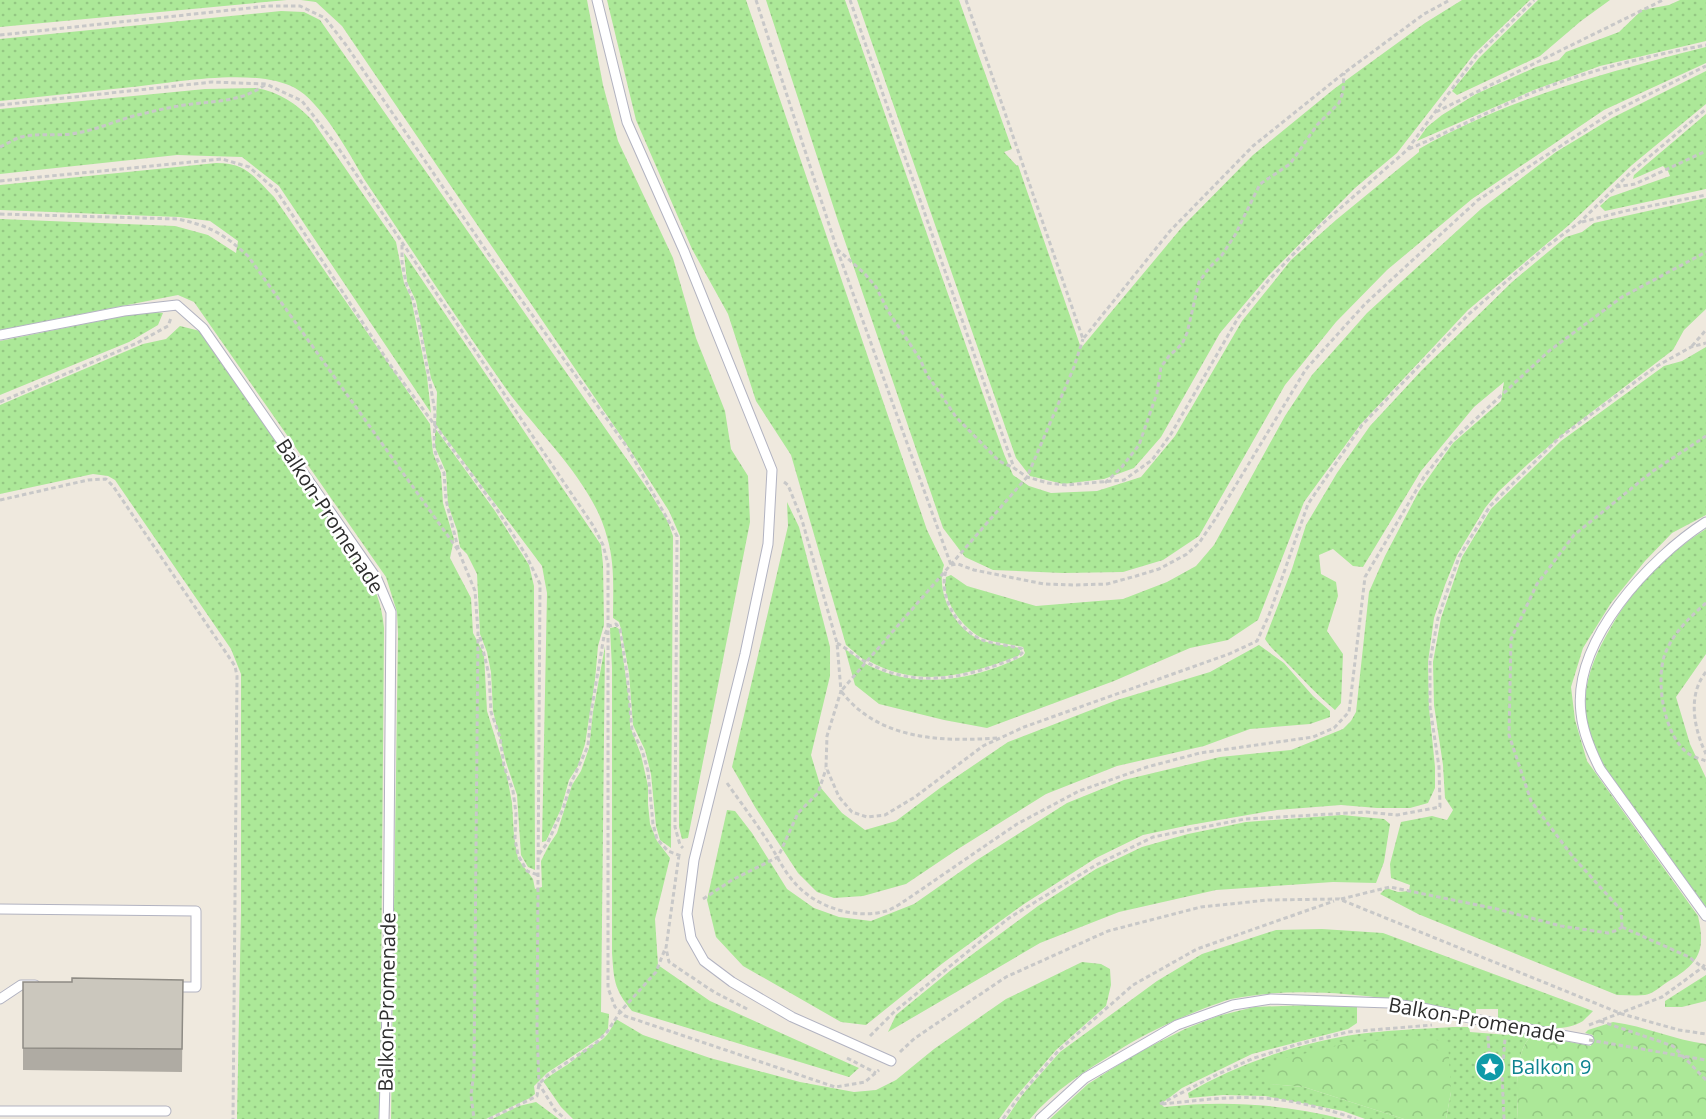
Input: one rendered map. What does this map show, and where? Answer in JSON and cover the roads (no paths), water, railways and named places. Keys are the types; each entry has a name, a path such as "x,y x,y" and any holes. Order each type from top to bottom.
{"lane":[{"path":"597,0 627,122 684,251 772,470 768,544 745,654 694,860 688,907 691,938 704,961 732,982 792,1017 891,1061"},
{"name":"Balkon-Promenade","path":"0,335 124,311 177,305 203,328 377,579 391,612 384,1119"},
{"path":"1706,522 1685,535 1651,567 1613,613 1587,663 1581,687 1581,713 1589,747 1600,769 1706,916"},
{"path":"0,909 196,911 196,987 164,987"},
{"path":"0,999 21,985 43,985"},
{"name":"Balkon-Promenade","path":"1040,1119 1085,1078 1177,1025 1233,1005 1271,999 1389,1003 1589,1040"},
{"path":"0,1111 166,1111"}],"place":[{"name":"Balkon 9","path":"1490,1067"}]}
